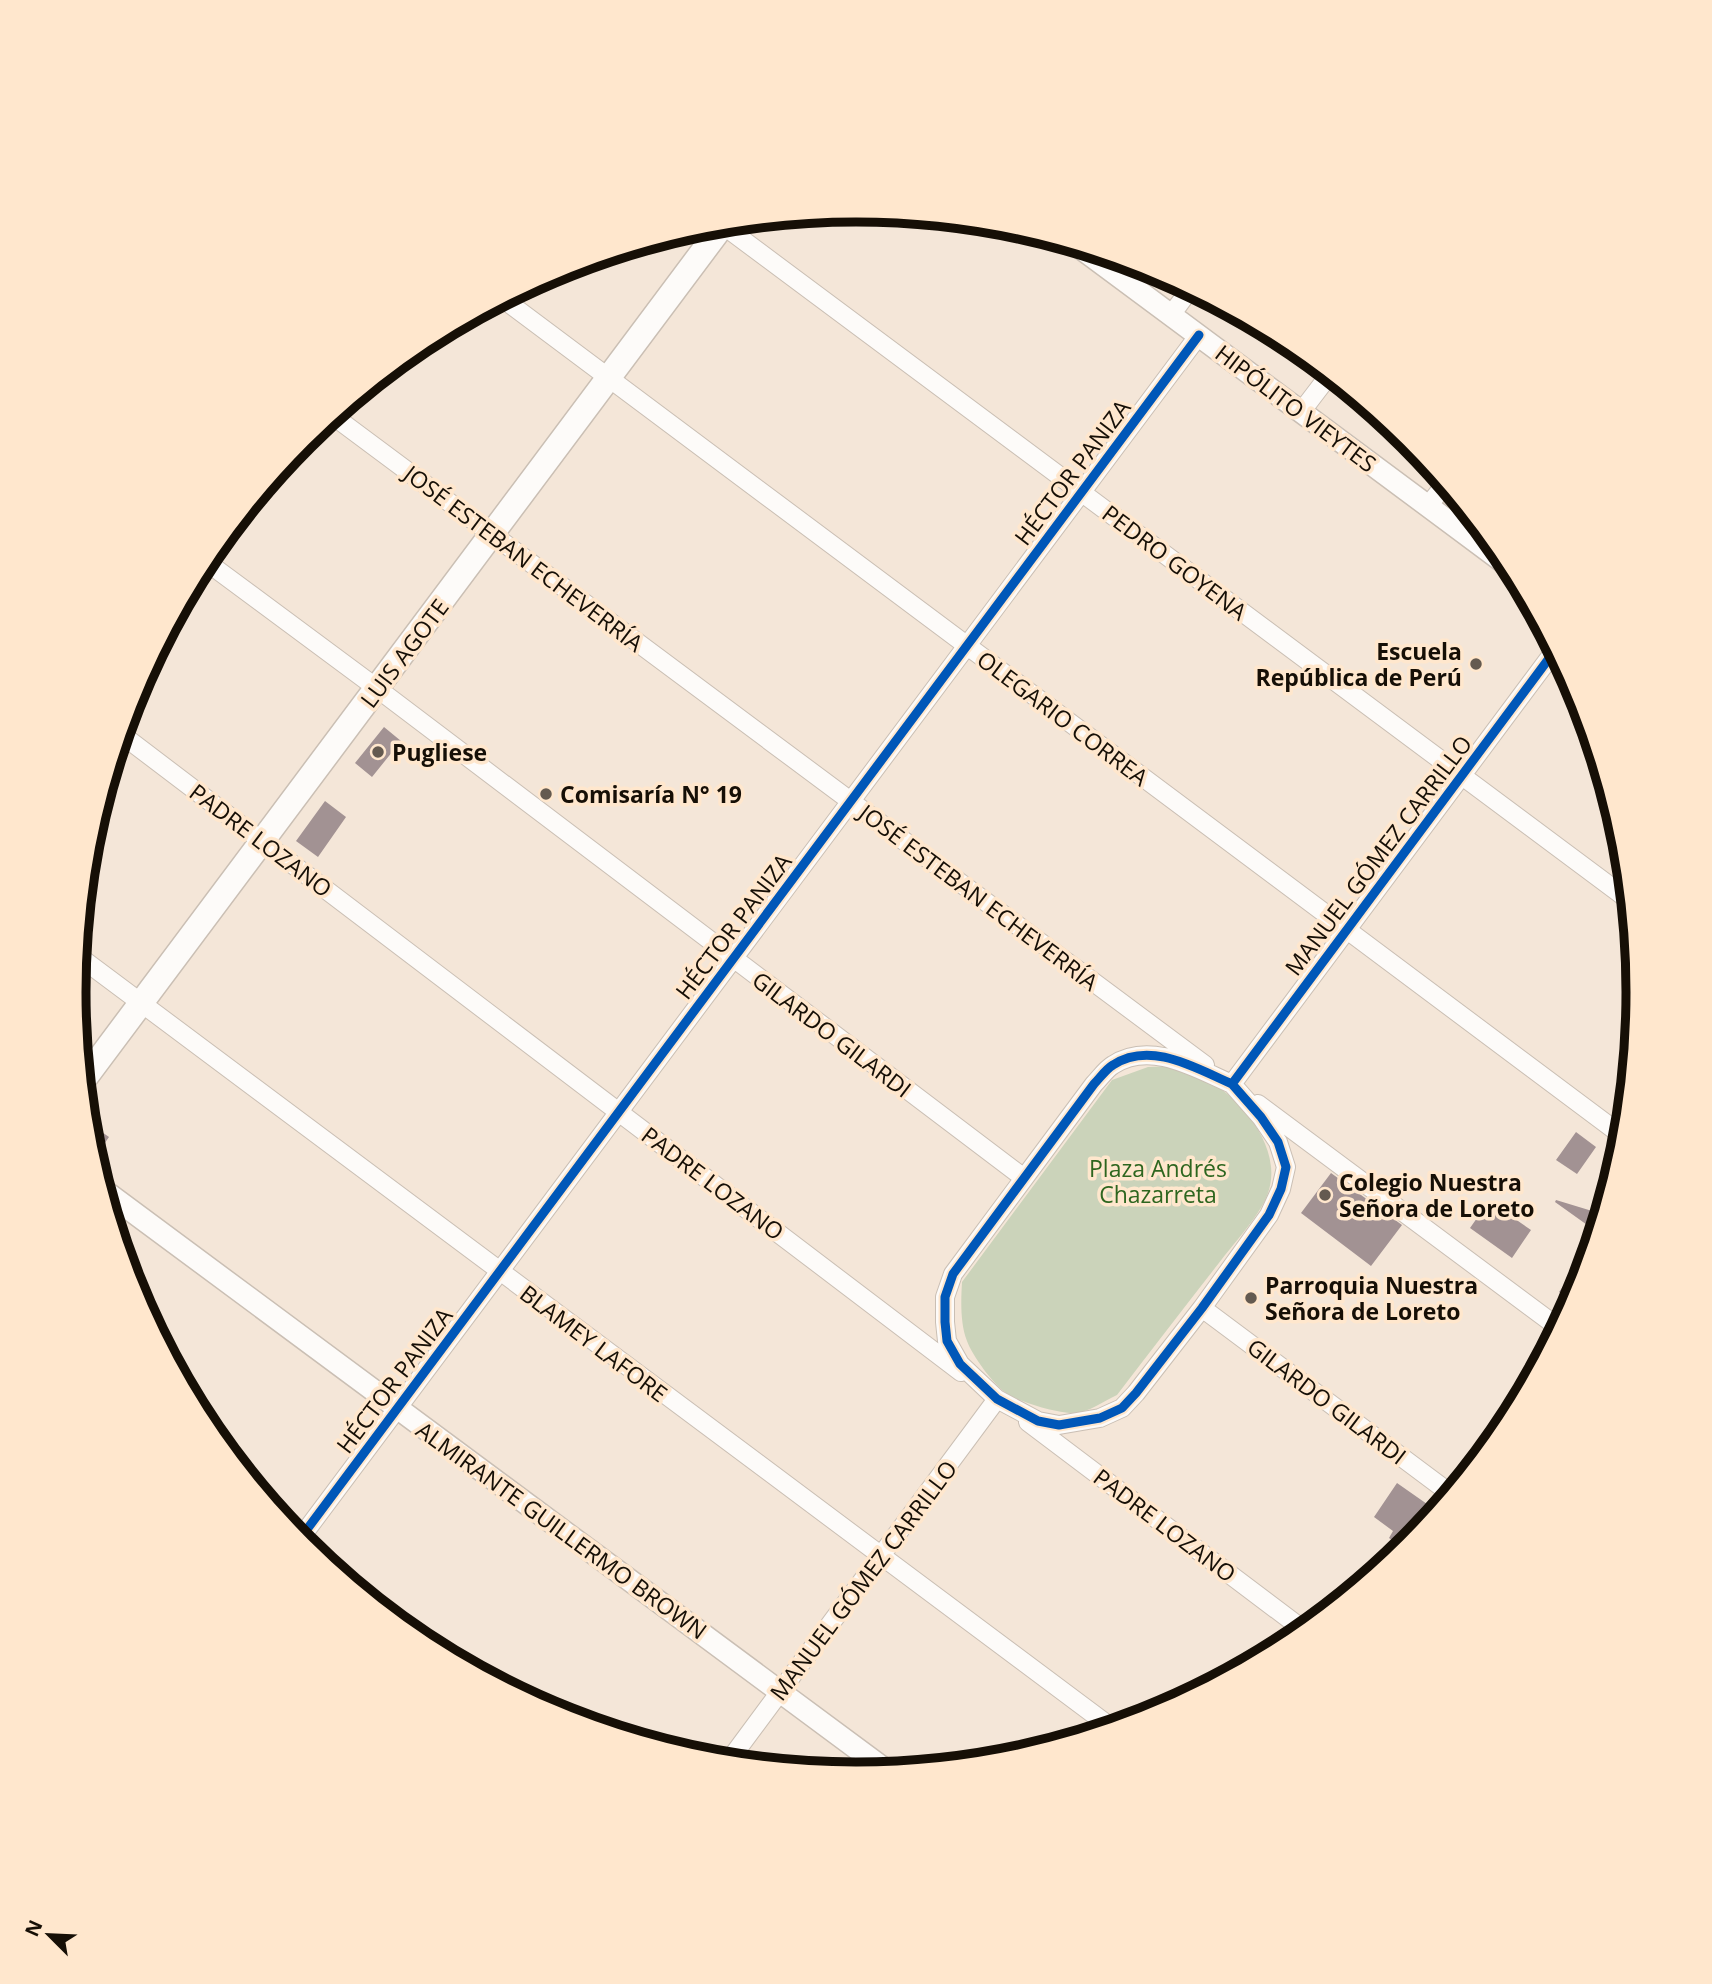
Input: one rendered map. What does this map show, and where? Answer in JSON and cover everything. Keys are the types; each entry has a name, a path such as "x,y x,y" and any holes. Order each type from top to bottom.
{"main road":[{"name":"LUIS AGOTE","path":"90,1072 714,235"}],"street":[{"name":"PEDRO GOYENA","path":"734,232 1620,894"},
{"name":"HIPÓLITO VIEYTES","path":"1099,261 1485,548"},
{"path":"1171,315 1185,296"},
{"name":"OLEGARIO CORREA","path":"510,304 1613,1129"},
{"name":"HÉCTOR PANIZA","path":"306,1531 1199,335"},
{"path":"1301,412 1325,381"},
{"name":"JOSÉ ESTEBAN ECHEVERRÍA","path":"340,421 1552,1323"},
{"path":"1428,506 1440,490"},
{"name":"GILARDO GILARDI","path":"214,567 1024,1178"},
{"name":"MANUEL GÓMEZ CARRILLO","path":"1232,1084 1550,657"},
{"name":"PADRE LOZANO","path":"129,740 1296,1624"},
{"name":"BLAMEY LAFORE","path":"87,962 1103,1721"},
{"path":"1157,1055 1181,1062 1232,1084 1261,1116 1278,1142 1286,1167 1281,1189 1269,1215 1136,1393 1122,1408 1100,1419 1059,1425 1038,1422 997,1399 960,1364 947,1340 945,1297 953,1274 1024,1178 1094,1084 1114,1064 1137,1056 1157,1055"},
{"name":"ALMIRANTE GUILLERMO BROWN","path":"114,1198 874,1762"},
{"name":"GILARDO GILARDI","path":"1202,1308 1444,1489"},
{"name":"MANUEL GÓMEZ CARRILLO","path":"735,1752 997,1399"}],"green space":[{"name":"Plaza Andrés Chazarreta","path":"1172,1066 1199,1075 1216,1086 1244,1110 1255,1125 1270,1159 1271,1176 1265,1201 1117,1395 1090,1409 1073,1413 1048,1409 1012,1396 989,1376 970,1347 962,1319 962,1282 1112,1080 1148,1067"}],"building":[{"name":"Pugliese","path":"384,727 401,741 372,777 355,763"},
{"path":"325,801 346,817 318,857 296,841"},
{"path":"99,1130 109,1137 102,1147"},
{"path":"1576,1132 1596,1147 1577,1174 1556,1160"},
{"path":"1331,1173 1402,1225 1371,1266 1301,1213"},
{"path":"1556,1200 1594,1211 1589,1226 1555,1202"},
{"path":"1489,1201 1531,1230 1512,1258 1470,1228"},
{"path":"1573,1272 1564,1296 1559,1292"},
{"path":"1397,1483 1430,1506 1395,1542 1389,1538 1393,1531 1374,1517"}],"cycle path":[{"path":"306,1531 1199,335"},
{"path":"1232,1084 1550,657"},
{"path":"1143,1055 1174,1060 1232,1084 1261,1117 1278,1142 1286,1167 1281,1189 1269,1215 1202,1308 1136,1393 1122,1408 1100,1418 1059,1425 1038,1421 997,1399 960,1364 947,1341 945,1297 953,1274 1094,1084 1113,1065 1143,1055"}],"place":[{"name":"Escuela República de Perú","path":"1476,664"},
{"name":"Pugliese","path":"378,752"},
{"name":"Comisaría N° 19","path":"546,794"},
{"name":"Colegio Nuestra Señora de Loreto","path":"1325,1195"},
{"name":"Parroquia Nuestra Señora de Loreto","path":"1251,1298"}]}
